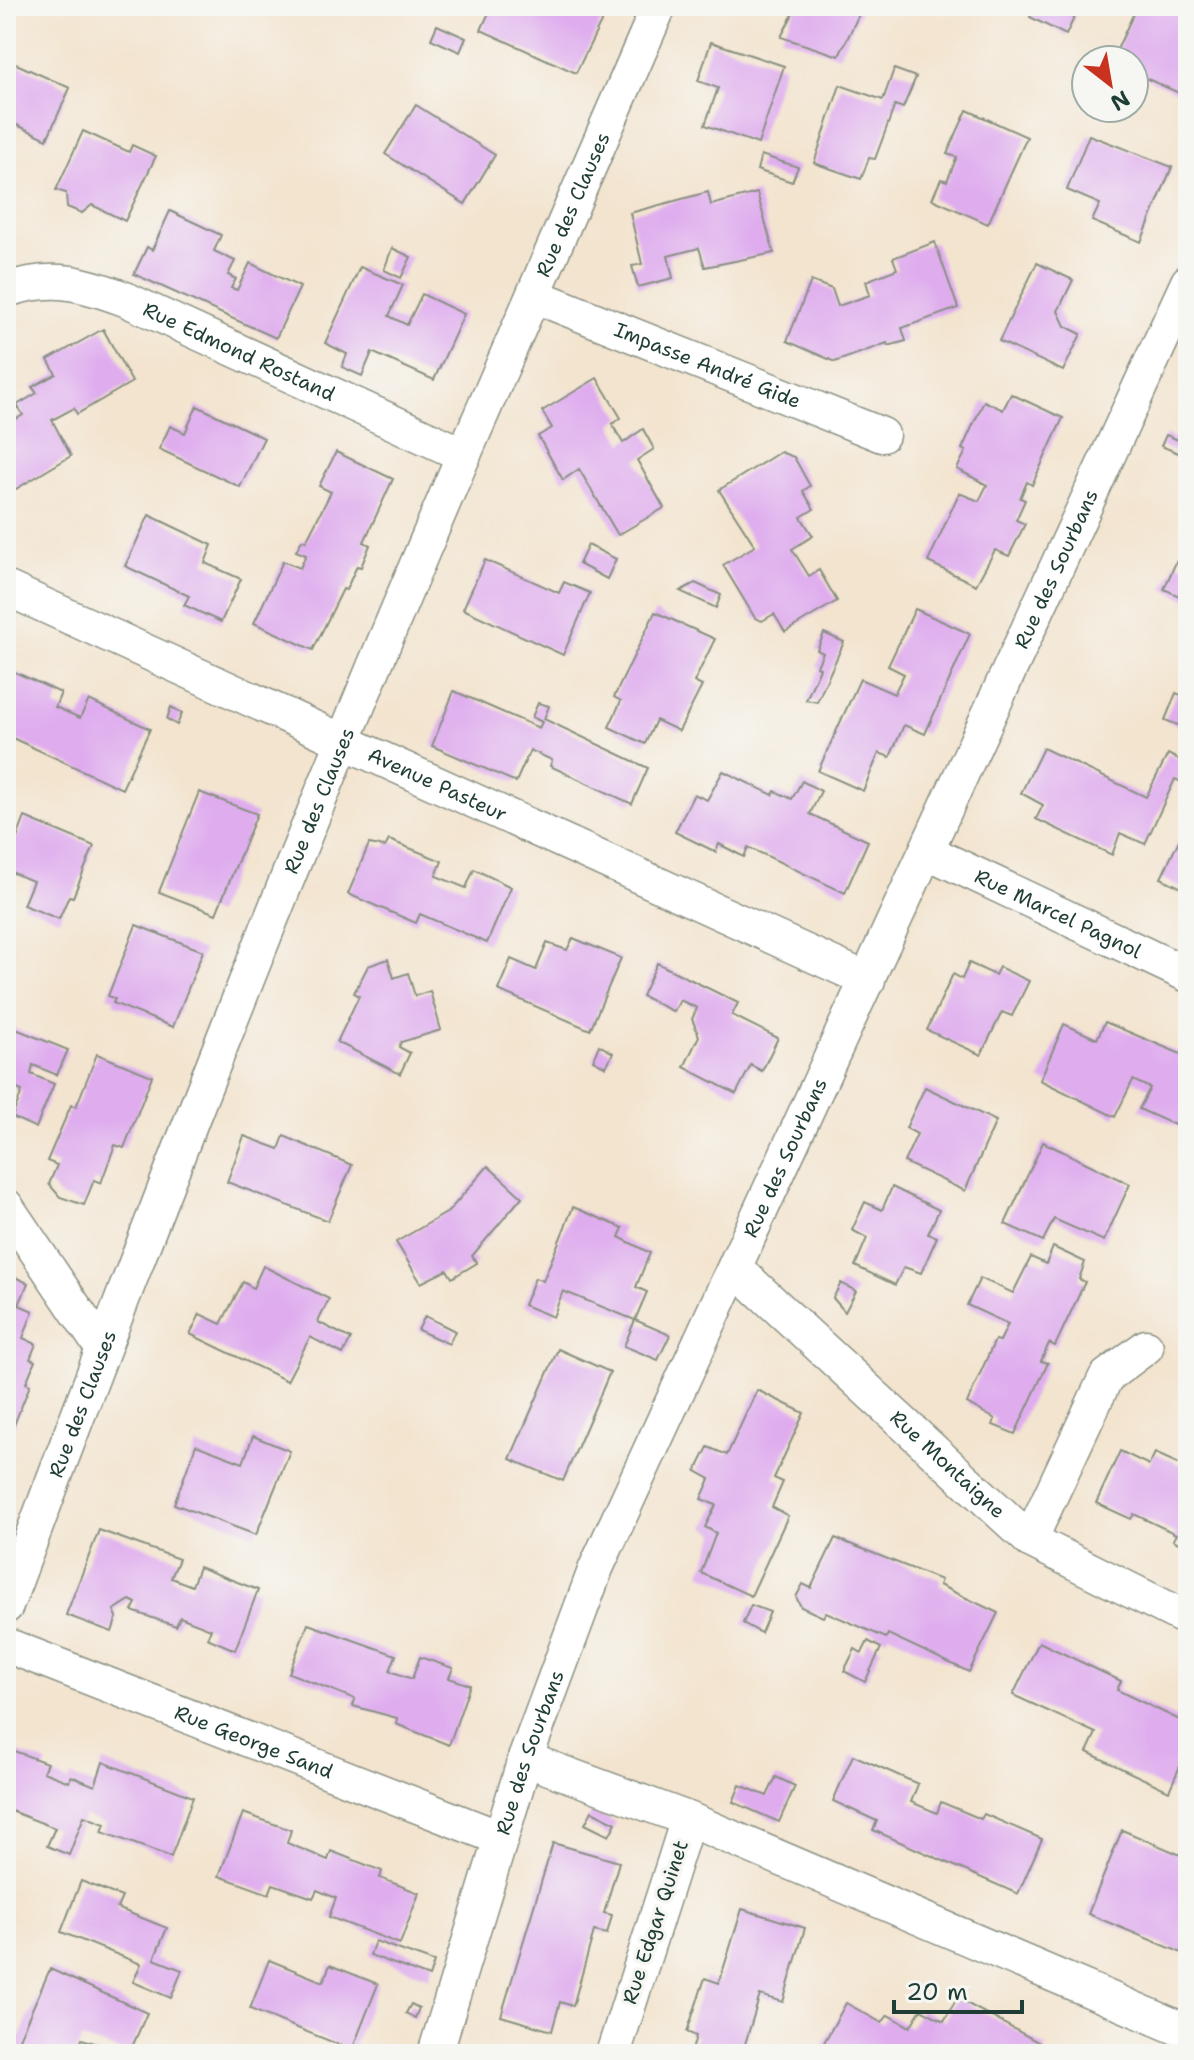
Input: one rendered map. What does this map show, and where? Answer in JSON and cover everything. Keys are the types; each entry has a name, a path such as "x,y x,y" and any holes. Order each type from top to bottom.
{"street":[{"name":"Rue des Clauses","path":"6,1606 102,1348 346,743 464,455 659,6"},
{"name":"Rue Edmond Rostand","path":"6,290 46,281 81,282 125,299 464,455"},
{"name":"Rue des Sourbans","path":"435,2054 525,1759 602,1554 736,1269 1188,282"},
{"name":"Impasse André Gide","path":"535,296 882,435"},
{"name":"Avenue Pasteur","path":"6,588 868,980"},
{"name":"Rue Marcel Pagnol","path":"928,852 1188,975"},
{"path":"6,1206 102,1348"},
{"name":"Rue Montaigne","path":"736,1269 1030,1540 1188,1619"},
{"path":"1030,1540 1106,1377 1146,1347"},
{"name":"Rue George Sand","path":"6,1645 500,1838"},
{"name":"Rue Edgar Quinet","path":"525,1759 688,1819 613,2054"},
{"path":"688,1819 1188,2032"}],"building":[{"path":"492,6 577,6 603,18 576,73 481,30"},
{"path":"797,6 863,6 839,56 781,37"},
{"path":"1035,6 1079,7 1066,35 1030,17"},
{"path":"1137,6 1161,6 1188,18 1188,97 1150,80 1150,44 1120,44"},
{"path":"437,25 466,38 460,52 431,39"},
{"path":"711,42 784,66 758,144 705,125 718,88 698,81"},
{"path":"14,63 70,88 47,139 6,120 6,78"},
{"path":"894,69 916,77 903,108 895,105 875,159 869,158 861,179 814,163 840,85 883,100"},
{"path":"416,105 495,155 465,204 385,154"},
{"path":"967,110 1027,137 988,224 932,199 941,179 947,181 957,157 947,154"},
{"path":"83,131 129,152 132,145 156,156 125,221 92,205 82,213 67,207 66,193 56,190"},
{"path":"1089,135 1172,167 1141,242 1092,221 1100,204 1067,190"},
{"path":"761,155 798,167 792,182 757,170"},
{"path":"708,192 711,205 757,193 774,253 705,267 699,248 668,256 673,278 638,287 632,266 642,264 630,213"},
{"path":"170,211 221,235 214,251 235,261 228,275 236,279 231,288 237,290 250,263 300,287 276,338 134,274 147,247 152,250"},
{"path":"935,242 958,308 902,328 906,341 888,346 887,343 835,362 787,341 811,281 832,289 838,306 870,295 866,281 897,269 893,258"},
{"path":"392,248 411,257 401,278 384,270"},
{"path":"1037,263 1073,280 1058,311 1065,326 1081,334 1063,371 999,341"},
{"path":"360,267 403,285 389,316 407,325 422,294 464,314 434,380 372,352 362,376 342,367 347,354 325,343"},
{"path":"103,329 132,382 77,414 74,408 52,420 71,456 6,495 6,425 23,415 17,405 37,393 32,387 56,374 48,360"},
{"path":"597,378 621,418 612,424 623,443 643,429 654,449 637,460 664,508 618,535 579,469 563,480 538,436 552,428 542,411"},
{"path":"1011,394 1063,418 1032,485 1027,482 1020,498 1025,500 1016,520 1025,524 1009,556 995,550 976,585 928,562 959,493 979,501 987,485 957,469 966,451 962,449 984,401 1003,410"},
{"path":"197,406 264,438 240,487 159,449 170,426 185,433"},
{"path":"1166,435 1188,444 1188,457 1161,446"},
{"path":"336,452 393,479 364,542 370,545 361,567 357,566 346,590 343,589 313,650 254,623 283,561 300,568 306,555 296,551 302,540 306,541 331,492 319,486"},
{"path":"780,452 794,457 810,486 803,491 814,509 801,517 813,536 792,549 809,576 819,570 837,601 785,632 774,614 762,621 755,618 723,565 755,546 719,490"},
{"path":"149,515 212,545 205,563 241,579 221,622 184,605 189,596 125,566"},
{"path":"588,545 616,559 607,579 579,564"},
{"path":"485,560 559,593 564,582 590,593 563,655 463,609"},
{"path":"1176,562 1188,567 1188,600 1164,589"},
{"path":"695,583 721,595 716,608 680,591"},
{"path":"915,609 970,634 925,734 904,725 890,757 879,753 863,791 818,771 860,679 894,694 904,674 888,666"},
{"path":"655,612 715,639 694,682 702,686 679,731 656,720 645,744 609,727 621,701 614,697"},
{"path":"824,633 844,642 817,702 806,700 820,668 817,666 823,653 817,650"},
{"path":"6,668 61,693 55,707 80,718 89,700 150,729 122,789 6,735"},
{"path":"454,691 539,728 542,722 532,717 538,703 549,706 544,719 648,768 632,804 550,766 552,760 530,750 516,782 432,746"},
{"path":"1188,692 1188,729 1165,720 1176,693 1186,697"},
{"path":"171,707 182,713 177,725 167,719"},
{"path":"1043,748 1146,797 1168,754 1188,764 1188,785 1175,779 1145,844 1120,833 1112,855 1036,819 1043,805 1021,793"},
{"path":"723,771 773,795 775,791 792,799 802,781 821,791 810,814 868,841 845,893 748,847 744,857 719,844 716,852 675,832 694,794 707,800"},
{"path":"199,792 257,814 216,914 159,892"},
{"path":"25,817 94,846 73,897 69,896 59,919 23,905 33,881 6,870 6,833 17,838"},
{"path":"1182,834 1188,837 1188,891 1161,878"},
{"path":"389,840 442,861 436,876 466,888 474,869 511,887 487,943 420,914 416,923 348,894 369,844 385,847"},
{"path":"136,925 203,951 173,1027 113,1003 115,999 108,996"},
{"path":"573,938 621,958 590,1030 498,990 511,959 536,970 547,943 567,950"},
{"path":"388,959 394,978 408,973 415,996 430,991 441,1030 401,1042 399,1047 410,1053 400,1074 337,1042 359,996 354,993 368,966"},
{"path":"657,963 738,1003 732,1015 778,1038 762,1071 751,1065 736,1094 684,1067 699,1036 692,1019 697,1008 680,1000 674,1012 642,996"},
{"path":"969,963 995,975 999,967 1029,981 1012,1016 1002,1012 981,1055 927,1030 953,974 962,979"},
{"path":"1105,1022 1188,1057 1188,1131 1139,1109 1150,1088 1133,1080 1115,1117 1040,1080 1064,1024 1097,1039"},
{"path":"6,1025 68,1050 57,1075 33,1065 31,1074 54,1084 36,1128 12,1117 22,1091 6,1084"},
{"path":"599,1045 613,1053 606,1067 593,1060"},
{"path":"97,1054 152,1076 124,1148 115,1145 101,1183 94,1180 84,1205 60,1197 49,1184 57,1165 47,1161 71,1105 76,1107"},
{"path":"925,1087 996,1121 965,1191 904,1162 917,1134 906,1128"},
{"path":"244,1136 279,1149 284,1136 352,1165 328,1221 227,1182"},
{"path":"1043,1142 1130,1184 1104,1241 1054,1219 1043,1241 1005,1224"},
{"path":"488,1166 522,1197 472,1256 477,1263 452,1278 447,1270 421,1283 396,1242 448,1212"},
{"path":"892,1187 939,1210 928,1234 937,1237 921,1273 904,1267 895,1285 855,1266 867,1238 852,1230 865,1202 882,1210"},
{"path":"573,1207 623,1228 619,1237 650,1253 636,1287 647,1292 635,1320 563,1291 553,1317 524,1305 535,1278 543,1281"},
{"path":"1053,1247 1085,1262 1079,1279 1085,1282 1055,1346 1049,1343 1041,1361 1048,1363 1015,1434 993,1425 995,1419 967,1403 995,1340 1000,1341 1008,1324 967,1305 980,1278 1013,1293 1031,1257 1046,1264"},
{"path":"263,1266 329,1299 318,1322 351,1339 343,1354 310,1337 287,1381 190,1334 200,1314 221,1324 243,1282 253,1288"},
{"path":"6,1273 28,1283 19,1305 33,1311 23,1338 36,1344 30,1359 35,1361 26,1383 30,1385 6,1445"},
{"path":"841,1283 856,1291 845,1312 833,1298"},
{"path":"425,1316 455,1331 449,1344 418,1330"},
{"path":"635,1320 670,1335 658,1360 624,1346"},
{"path":"558,1349 610,1372 563,1481 510,1459"},
{"path":"757,1390 804,1413 774,1478 783,1482 772,1507 788,1516 751,1596 701,1573 716,1533 705,1527 716,1505 701,1499 710,1479 696,1471 708,1447 727,1455"},
{"path":"253,1436 290,1451 256,1535 174,1504 196,1445 243,1463"},
{"path":"1120,1451 1149,1465 1155,1453 1188,1468 1188,1548 1173,1540 1176,1534 1134,1514 1131,1519 1096,1503"},
{"path":"99,1530 179,1559 171,1578 192,1586 199,1567 258,1590 235,1650 207,1638 211,1629 180,1617 176,1626 132,1611 136,1603 130,1600 114,1610 117,1617 112,1632 66,1615"},
{"path":"835,1538 941,1580 939,1585 998,1613 969,1672 888,1634 886,1638 826,1612 823,1617 801,1607 796,1597 803,1584 811,1588"},
{"path":"751,1605 770,1612 761,1633 743,1623"},
{"path":"308,1624 396,1655 390,1671 412,1679 420,1657 453,1668 449,1678 470,1685 449,1745 396,1724 397,1718 353,1706 355,1699 289,1673"},
{"path":"868,1641 881,1648 865,1682 844,1671 855,1649 862,1653"},
{"path":"1039,1642 1121,1681 1117,1690 1188,1724 1188,1748 1169,1791 1087,1752 1096,1733 1013,1695"},
{"path":"6,1748 47,1763 43,1772 69,1782 71,1776 95,1786 103,1762 193,1797 171,1857 102,1832 105,1824 84,1816 69,1855 47,1846 55,1828 6,1809"},
{"path":"853,1755 918,1784 911,1802 937,1813 941,1802 981,1819 984,1814 1042,1839 1018,1894 873,1830 877,1821 833,1801"},
{"path":"776,1777 795,1786 779,1822 733,1802 740,1785 767,1796"},
{"path":"592,1811 616,1823 609,1836 585,1824"},
{"path":"243,1813 291,1830 287,1843 328,1860 331,1851 382,1871 380,1878 419,1893 400,1944 329,1917 336,1898 317,1890 313,1898 273,1884 269,1894 219,1876"},
{"path":"1122,1830 1188,1858 1184,1885 1188,1887 1188,1950 1184,1948 1182,1953 1088,1914"},
{"path":"553,1843 619,1862 604,1913 612,1915 607,1934 594,1931 573,2006 560,2002 552,2031 501,2016"},
{"path":"81,1881 122,1897 117,1908 167,1928 154,1959 182,1970 171,1998 133,1982 141,1964 61,1932"},
{"path":"742,1909 805,1928 783,2002 760,1995 742,2054 691,2054 696,2036 687,2032 705,1978 719,1983"},
{"path":"375,1941 434,1962 429,1977 370,1955"},
{"path":"269,1960 323,1982 330,1965 378,1984 352,2050 250,2009"},
{"path":"50,1969 147,2013 129,2054 82,2039 76,2054 64,2050 62,2054 13,2052"},
{"path":"957,1998 1047,2047 1043,2054 951,2051 949,2054 823,2054 825,2051 821,2048 846,2003 882,2023 888,2015 910,2027 921,2009 944,2021"},
{"path":"411,2004 419,2008 415,2018 406,2013"}]}
